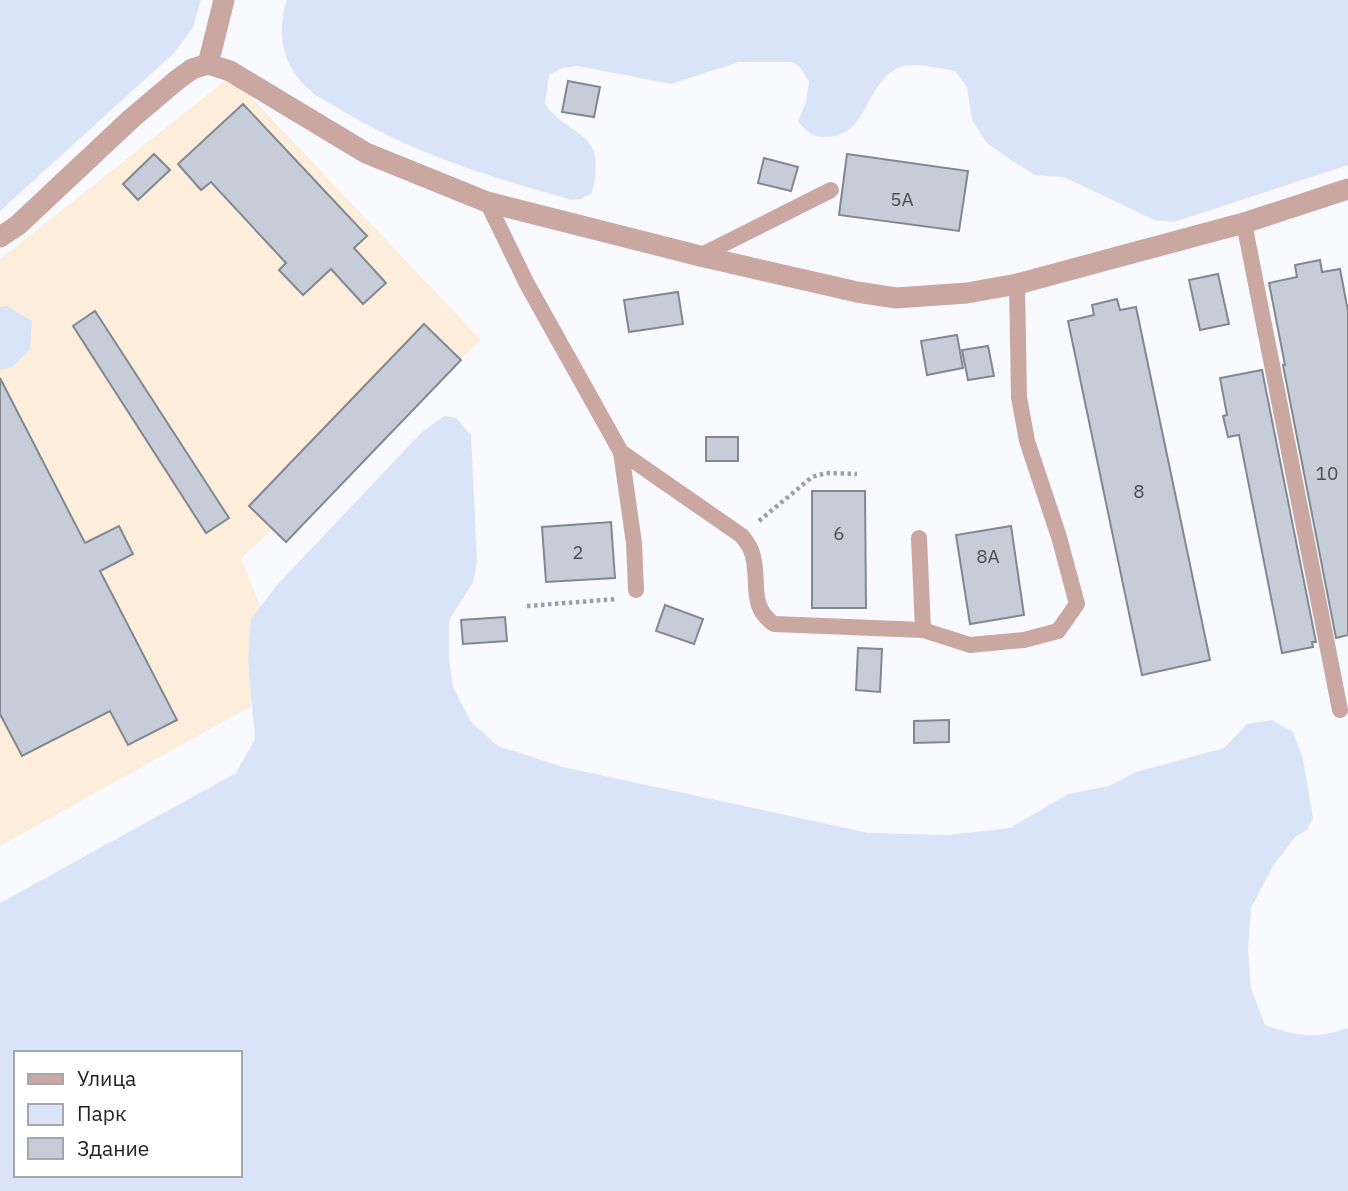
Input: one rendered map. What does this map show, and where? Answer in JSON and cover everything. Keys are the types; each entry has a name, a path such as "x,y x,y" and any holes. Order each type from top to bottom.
{"street":[{"path":"208,64 225,0"},
{"path":"0,237 18,225 132,118 177,80 192,69 208,64 230,71 366,153 488,202 700,256 857,292 896,298 967,293 1017,284 1244,223 1348,189"}],"lane":[{"path":"700,256 831,190"},
{"path":"488,202 527,284 621,452 634,544 636,590"},
{"path":"1244,223 1340,710"},
{"path":"621,452 742,536 752,552 757,601 763,617 774,624 923,630 970,645 1024,640 1058,631 1077,604 1059,537 1027,441 1019,397 1017,284"},
{"path":"919,538 923,630"}],"path":[{"path":"742,536 812,477 826,473 857,474"},
{"path":"527,606 624,598 636,590"}],"shaded area":[{"path":"231,76 481,340 241,558 291,684 0,846 0,259"}],"green space":[{"path":"0,0 201,0 193,27 174,53 0,211"},
{"path":"287,0 1348,0 1348,165 1174,222 1154,220 1064,177 1035,175 987,143 972,120 967,87 955,71 917,65 896,69 878,87 858,121 838,135 824,137 809,133 798,121 806,102 809,82 800,67 792,62 739,62 671,84 578,66 562,68 549,75 545,104 585,138 595,157 592,193 572,200 484,174 426,152 370,126 315,94 299,79 287,58 282,24"},
{"path":"7,306 32,321 30,349 12,367 0,370 0,307"},
{"path":"444,416 456,418 471,435 477,561 473,583 449,620 449,659 453,687 471,722 498,746 563,767 869,833 947,835 1010,828 1068,794 1109,786 1136,772 1224,748 1247,724 1272,720 1293,732 1303,759 1313,818 1307,830 1295,837 1273,866 1251,908 1248,950 1251,988 1265,1025 1306,1035 1326,1034 1348,1028 1348,1191 0,1191 0,903 236,773 255,739 248,659 251,619 277,585 421,433"}],"building":[{"path":"568,81 600,87 594,117 562,112"},
{"path":"243,104 367,236 354,248 386,283 363,304 331,269 303,295 279,270 286,263 211,182 201,190 178,164"},
{"path":"154,154 170,170 138,200 123,184"},
{"path":"847,154 968,171 959,231 839,215"},
{"path":"764,158 798,167 791,191 758,183"},
{"path":"1320,260 1322,272 1340,269 1348,311 1348,635 1336,638 1269,283 1297,277 1295,265"},
{"path":"1218,274 1229,324 1200,330 1189,280"},
{"path":"678,292 683,324 629,332 624,300"},
{"path":"1117,299 1120,310 1136,307 1210,660 1142,675 1068,321 1094,315 1092,305"},
{"path":"95,311 229,518 206,533 73,326"},
{"path":"424,324 461,360 286,542 249,506"},
{"path":"957,335 963,368 927,375 921,341"},
{"path":"988,346 994,376 968,380 962,350"},
{"path":"1262,370 1316,642 1312,642 1313,647 1282,653 1239,435 1228,437 1223,416 1227,415 1220,378"},
{"path":"0,378 85,543 119,526 133,554 100,571 177,720 128,745 110,711 22,756 0,714"},
{"path":"706,437 738,437 738,461 706,461"},
{"path":"812,491 865,491 866,608 812,608"},
{"path":"611,522 615,578 546,582 542,527"},
{"path":"1011,526 1024,615 970,624 956,535"},
{"path":"665,605 703,619 694,644 656,631"},
{"path":"505,617 507,641 463,644 461,620"},
{"path":"858,648 882,649 880,692 856,690"},
{"path":"949,720 949,742 914,743 914,721"}]}
